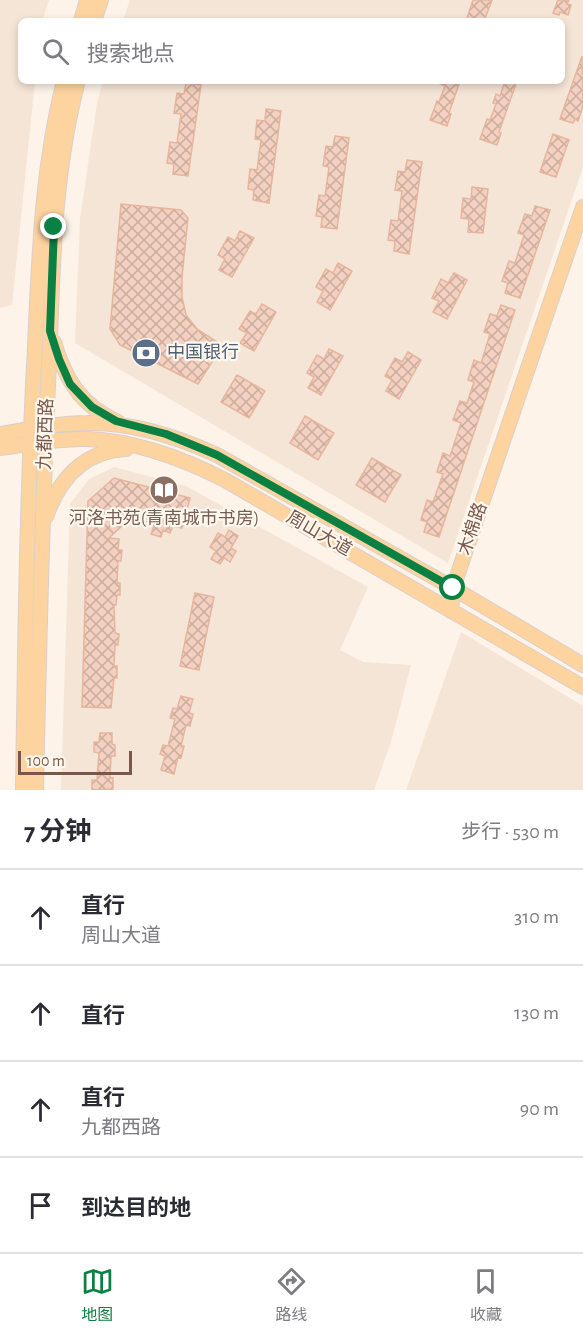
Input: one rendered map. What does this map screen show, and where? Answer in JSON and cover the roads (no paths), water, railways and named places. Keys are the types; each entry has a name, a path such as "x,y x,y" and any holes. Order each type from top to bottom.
{"main road":[{"path":"82,18 87,0"},
{"path":"95,18 101,0"},
{"name":"九都西路","path":"23,790 30,437 41,225 48,163 63,84"},
{"name":"九都西路","path":"36,790 42,531 54,227 60,165 77,84"},
{"name":"木棉路","path":"451,611 583,207"},
{"name":"木棉路","path":"457,590 583,237"},
{"path":"50,331 70,384 92,407 116,421 146,430"},
{"name":"周山大道","path":"0,448 30,437 46,428 88,423 166,434 217,455 457,590 583,665"},
{"name":"周山大道","path":"0,434 30,437 45,442 97,440 150,449 186,462 225,480 583,687"},
{"path":"42,531 50,507 61,486 89,458 111,450 150,449"}],"place":[{"name":"中国银行","path":"146,353"},
{"name":"河洛书苑(青南城市书房)","path":"164,490"}]}
